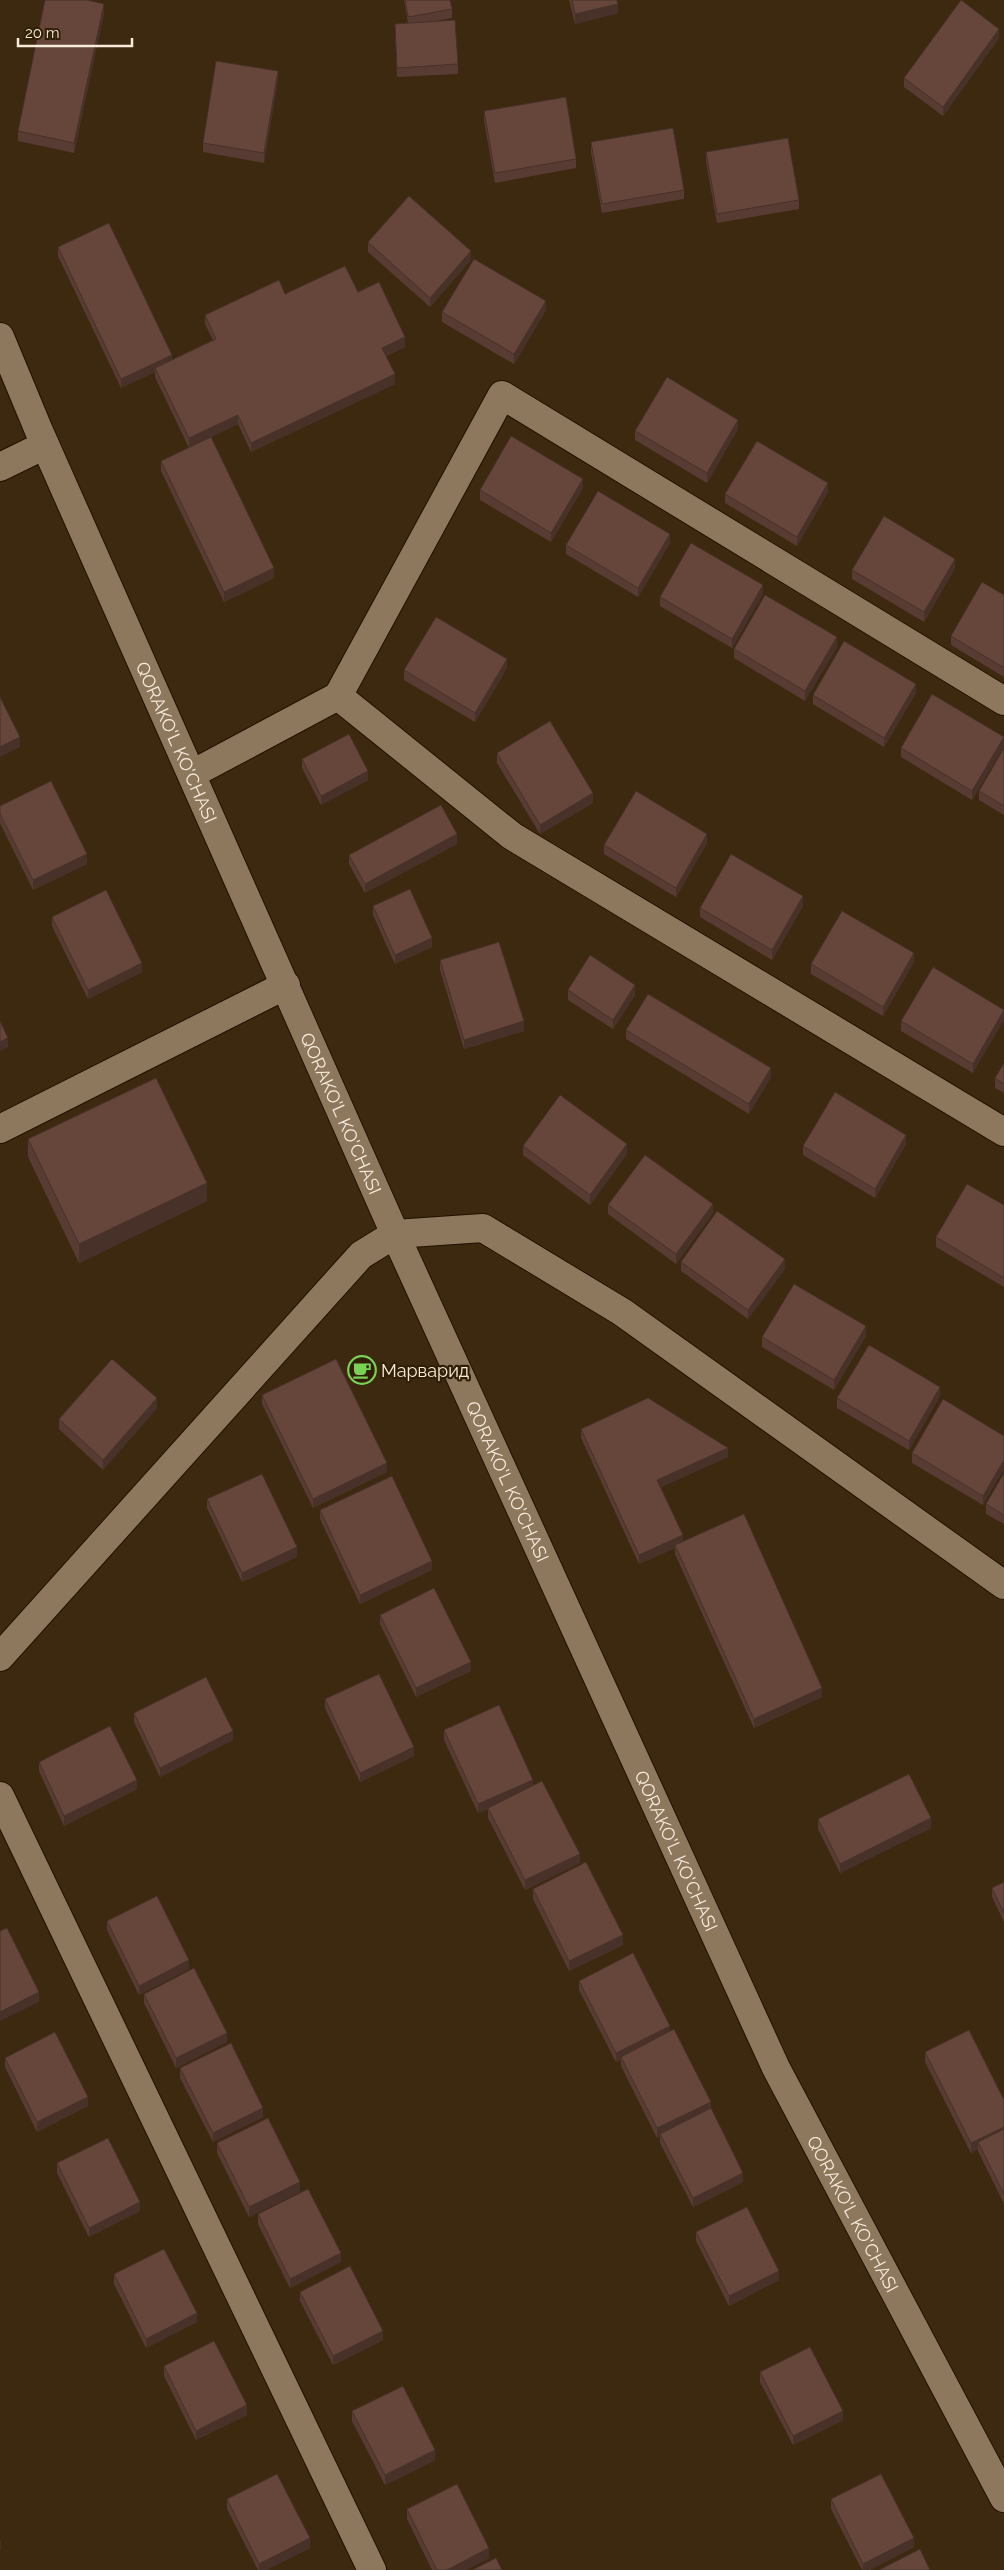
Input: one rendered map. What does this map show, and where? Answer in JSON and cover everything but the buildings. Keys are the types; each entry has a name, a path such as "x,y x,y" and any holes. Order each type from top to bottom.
{"street":[{"name":"QORAKO'L KO'CHASI","path":"0,337 45,445 395,1234 776,2068 1004,2498"},
{"path":"192,774 338,696 502,395 1004,701"},
{"path":"0,467 45,445"},
{"path":"338,696 512,836 1004,1132"},
{"path":"0,1129 286,985"},
{"path":"0,1657 361,1256 395,1234 483,1228 622,1312 1004,1585"},
{"path":"0,1796 372,2570"}],"place":[{"name":"Марварид","path":"362,1370"}]}
